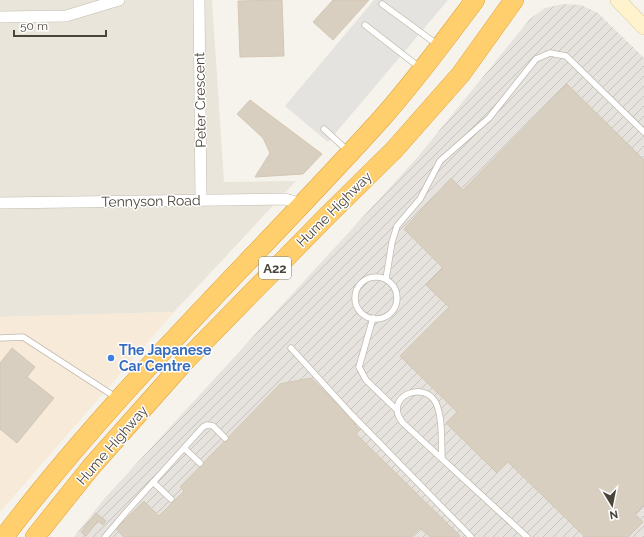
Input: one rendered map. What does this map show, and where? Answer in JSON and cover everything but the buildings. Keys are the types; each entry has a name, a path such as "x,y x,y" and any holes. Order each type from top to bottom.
{"highway":[{"name":"Hume Highway","path":"4,537 38,492 119,399 383,116 475,0"},
{"name":"Hume Highway","path":"35,537 91,468 187,359 326,216 394,150 461,74 513,1"}],"street":[{"path":"0,17 66,16 119,0"},
{"name":"Peter Crescent","path":"199,0 201,200"},
{"path":"618,0 644,27"},
{"name":"Tennyson Road","path":"0,203 285,199 302,204"}],"lane":[{"path":"382,4 439,46"},
{"path":"365,25 421,68"},
{"path":"386,279 392,242 397,226 420,199 440,161 489,118 536,59 550,53 566,56 644,132"},
{"path":"324,129 350,152"},
{"path":"375,276 386,279 395,288 397,296 396,304 392,312 386,317 373,318 362,314 357,307 355,299 356,291 360,284 367,278 375,276"},
{"path":"373,318 359,367 366,380 396,409 398,417 403,423 527,537"},
{"path":"0,338 23,337 119,399"},
{"path":"291,348 351,414 471,537"},
{"path":"396,409 399,401 408,394 418,392 427,393 435,401 440,416 442,458"},
{"path":"105,537 153,482 207,425 213,426 225,438"},
{"path":"184,448 200,463"},
{"path":"153,482 171,499"}],"shaded area":[{"path":"0,0 212,0 224,182 296,181 174,312 0,317"},
{"path":"374,0 448,0 328,142 285,106"},
{"path":"563,4 581,5 598,13 644,58 644,537 74,537 104,499 417,158 530,19 545,8"},
{"path":"174,312 132,360 0,512 0,317"}],"place":[{"name":"The Japanese Car Centre","path":"111,358"}]}
